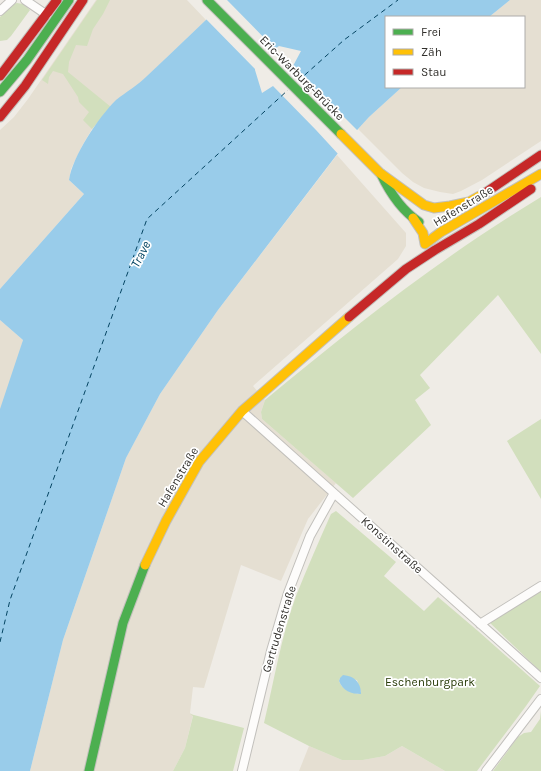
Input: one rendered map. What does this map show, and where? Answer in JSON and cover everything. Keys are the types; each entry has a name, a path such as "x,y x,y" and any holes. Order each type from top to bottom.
{"main road":[{"path":"25,86 14,76 2,69 47,15 57,0"},
{"path":"0,92 28,60 69,0"},
{"path":"0,116 25,86 83,0"},
{"name":"Eric-Warburg-Brücke","path":"207,0 380,173 424,205 434,208"},
{"path":"435,250 441,232 442,219 434,208 469,202 490,190 541,155"},
{"name":"Eric-Warburg-Brücke","path":"380,173 389,191 398,203 413,218 428,228 441,232 453,233 467,230"},
{"name":"Hafenstraße","path":"406,269 425,244 441,232 541,174"},
{"name":"Hafenstraße","path":"89,771 123,623 142,570 166,521 199,462 242,411 336,328 406,269 479,224 541,183"},
{"path":"413,218 423,233 425,244"}],"street":[{"path":"0,11 12,0"},
{"path":"25,0 47,15"},
{"name":"Konstinstraße","path":"242,411 541,678"},
{"name":"Gertrudenstraße","path":"242,771 271,651 288,593 310,536 334,493"},
{"path":"480,624 541,586"},
{"path":"486,771 541,699"}],"shaded area":[{"path":"96,0 187,0 206,20 138,85 116,101 92,129 71,169 69,180 84,194 0,289 0,130 14,117 28,99"},
{"path":"510,0 541,0 541,141 482,180 461,191 453,194 424,188 413,182 402,173 358,129 401,88 525,88 525,16 490,16"},
{"path":"337,155 406,233 406,246 398,259 253,386 265,400 261,412 262,419 336,483 308,519 281,581 241,565 204,688 193,687 190,713 193,715 185,748 173,771 30,771 63,640 126,458 160,394 218,310"},
{"path":"0,320 23,340 0,421"},
{"path":"309,746 342,760 363,760 385,756 402,746 445,771 299,771"}],"green space":[{"path":"97,0 110,0 93,29 87,46 76,45 69,62 68,72 111,107 92,129 83,120 89,112 79,102 78,97 63,74 53,71 49,77 48,84 42,80"},
{"path":"13,4 23,4 30,10 11,36 7,40 0,41 0,17"},
{"path":"541,197 541,354 498,295 420,375 430,388 415,400 431,425 353,498 262,419 261,412 265,400 331,346 399,293 469,243"},
{"path":"541,419 541,499 507,441"},
{"name":"Eschenburgpark","path":"336,511 396,562 384,576 424,611 438,597 540,686 477,771 445,771 402,746 385,756 363,760 342,760 309,746 264,723 282,643 296,596 331,514","holes":["340,678 357,680 361,692 358,694 344,688 339,681"]},
{"path":"541,588 541,672 489,622"},
{"path":"541,711 541,771 493,771 518,737 524,733 531,732 540,719"},
{"path":"190,714 244,728 233,771 173,771 185,748 193,716"}],"water":[{"name":"Trave","path":"227,0 510,0 490,16 385,16 385,88 401,88 369,117 348,140 218,310 160,394 126,458 63,640 30,771 0,771 0,409 23,340 0,320 0,289 84,194 69,180 71,170 81,148 94,127 116,100 143,79"},
{"path":"343,675 351,677 358,683 361,694 351,693 345,690 339,681"}],"pier":[{"path":"224,0 227,0 275,49 279,46 301,51 293,66 358,131 339,155 273,86 262,93 255,69 205,18"}],"ferry route":[{"path":"298,81 344,40 398,0"},
{"path":"0,642 10,600 147,219 288,90"}],"traffic: fast":[{"path":"0,92 27,60 69,0"},
{"path":"207,0 341,134"},
{"path":"381,174 388,188 401,207 419,222"},
{"path":"89,771 123,623 145,565"}],"traffic: slow":[{"path":"341,134 380,173 424,205 434,208 450,206 469,202 485,193"},
{"path":"413,218 423,233 425,244 441,232 541,174"},
{"path":"145,565 166,521 199,462 242,411 349,317"}],"traffic: jam":[{"path":"0,76 57,0"},
{"path":"0,117 25,86 83,0"},
{"path":"485,193 541,155"},
{"path":"435,250 479,224 531,189"},
{"path":"349,317 406,269 435,250"}]}
